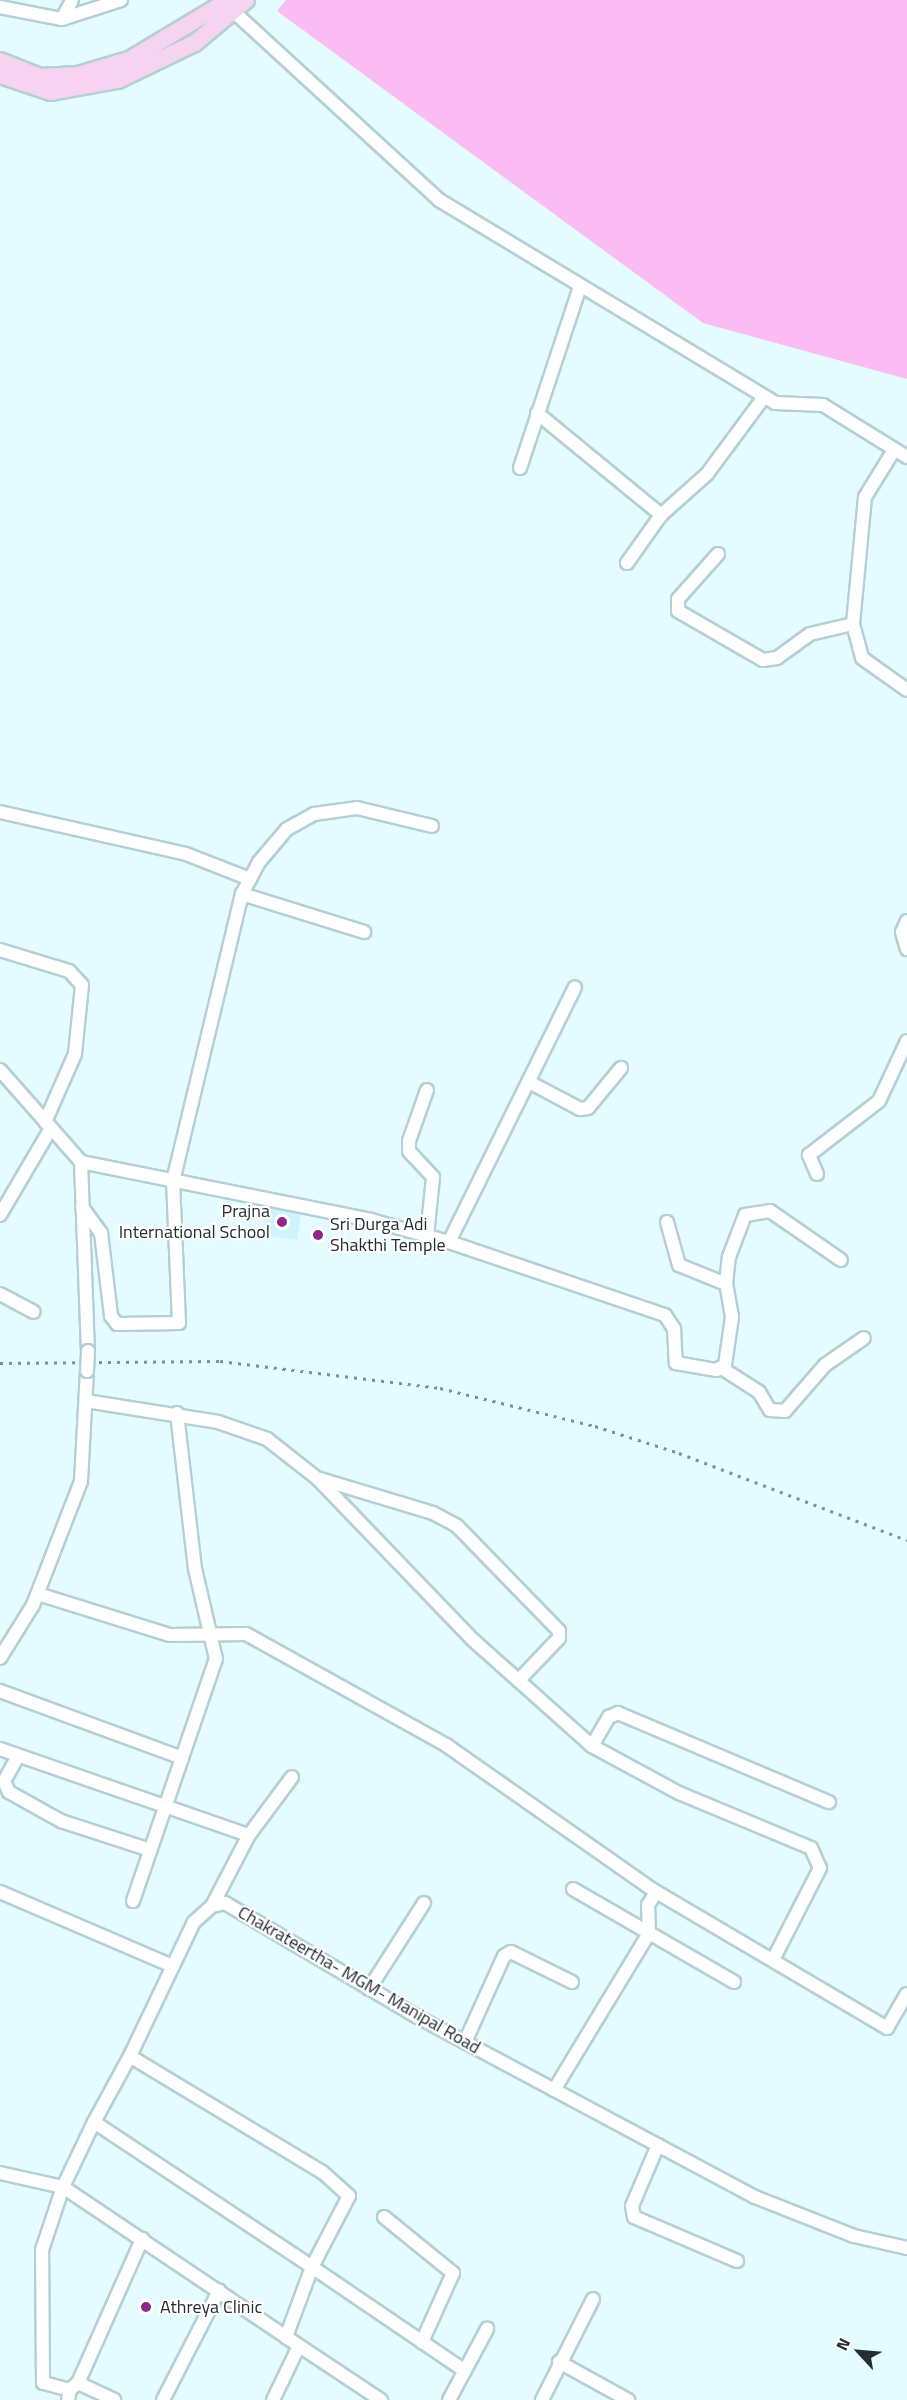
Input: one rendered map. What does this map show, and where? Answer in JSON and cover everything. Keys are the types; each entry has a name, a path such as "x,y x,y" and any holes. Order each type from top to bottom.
{"main road":[{"path":"0,62 40,77 78,75 129,60 236,4"},
{"path":"0,75 51,92 80,91 118,80 195,43 236,4"}],"street":[{"path":"3,0 0,6 62,19 121,0"},
{"path":"62,19 72,0"},
{"path":"236,4 439,200 764,397 775,403 823,405 907,457"},
{"path":"520,468 580,287"},
{"path":"627,563 661,515 706,474 764,397"},
{"path":"537,413 661,515"},
{"path":"894,450 865,497 853,624 862,658 907,690"},
{"path":"718,554 678,599 678,611 763,660 777,658 810,634 853,624"},
{"path":"82,1207 101,1233 111,1316 117,1324 171,1326 181,1317 172,1181 242,894 250,879 287,829 314,814 357,808 432,826"},
{"path":"0,812 186,854 250,879"},
{"path":"242,894 364,932"},
{"path":"907,921 902,932 907,949"},
{"path":"0,950 69,971 82,985 75,1054 48,1125 0,1215"},
{"path":"450,1242 574,987"},
{"path":"817,1174 809,1155 879,1101 907,1041"},
{"path":"529,1082 580,1109 588,1108 621,1068"},
{"path":"0,1070 81,1162 450,1242 665,1315 674,1329 676,1363 723,1368 759,1392 770,1410 785,1411 825,1365 864,1338"},
{"path":"427,1090 409,1141 410,1151 433,1177 427,1236"},
{"path":"2,1652 38,1594 81,1481 88,1351 81,1162"},
{"path":"723,1368 732,1317 726,1284 729,1257 751,1212 770,1211 841,1260"},
{"path":"668,1222 679,1265 726,1284"},
{"path":"0,1294 34,1312"},
{"path":"86,1401 177,1413 267,1439 318,1479 518,1681 592,1746 679,1793 811,1848 820,1868 773,1960"},
{"path":"133,1901 164,1804 216,1659 208,1631 177,1413"},
{"path":"318,1479 433,1513 457,1526 558,1631 559,1638 518,1681"},
{"path":"38,1594 170,1635 208,1631 246,1634 446,1745 656,1892 887,2028 907,1994"},
{"path":"0,1691 182,1758"},
{"path":"592,1746 609,1717 618,1713 829,1802"},
{"path":"0,1749 249,1835"},
{"path":"18,1756 4,1781 9,1792 61,1821 150,1850"},
{"path":"212,1906 249,1835 292,1777"},
{"path":"573,1889 734,1982"},
{"path":"0,1892 173,1966"},
{"path":"554,2090 649,1933 648,1905 656,1892"},
{"name":"Chakrateertha- MGM- Manipal Road","path":"94,2122 130,2056 195,1922 212,1906 225,1903 369,1989 755,2198 854,2236 907,2248"},
{"path":"369,1989 424,1903"},
{"path":"465,2042 504,1956 511,1952 572,1982"},
{"path":"130,2056 322,2172 349,2196 312,2267 286,2337"},
{"path":"114,2400 43,2383 42,2250 63,2187 94,2122 465,2371"},
{"path":"658,2145 633,2206 634,2217 737,2261"},
{"path":"0,2173 63,2187 381,2400"},
{"path":"384,2217 453,2273 422,2342"},
{"path":"72,2391 142,2239"},
{"path":"163,2400 219,2291"},
{"path":"542,2400 593,2299"},
{"path":"449,2400 487,2329"},
{"path":"273,2400 299,2346"},
{"path":"560,2362 628,2400"}],"shaded area":[{"path":"286,0 907,0 907,379 703,323 277,11"},
{"name":"Prajna International School","path":"267,1204 302,1209 297,1240 262,1235"}],"railway":[{"path":"0,1363 220,1361 440,1388 595,1426 679,1453 907,1540"}],"place":[{"name":"Prajna International School","path":"282,1222"},
{"name":"Sri Durga Adi Shakthi Temple","path":"318,1235"},
{"name":"Athreya Clinic","path":"146,2307"}]}
